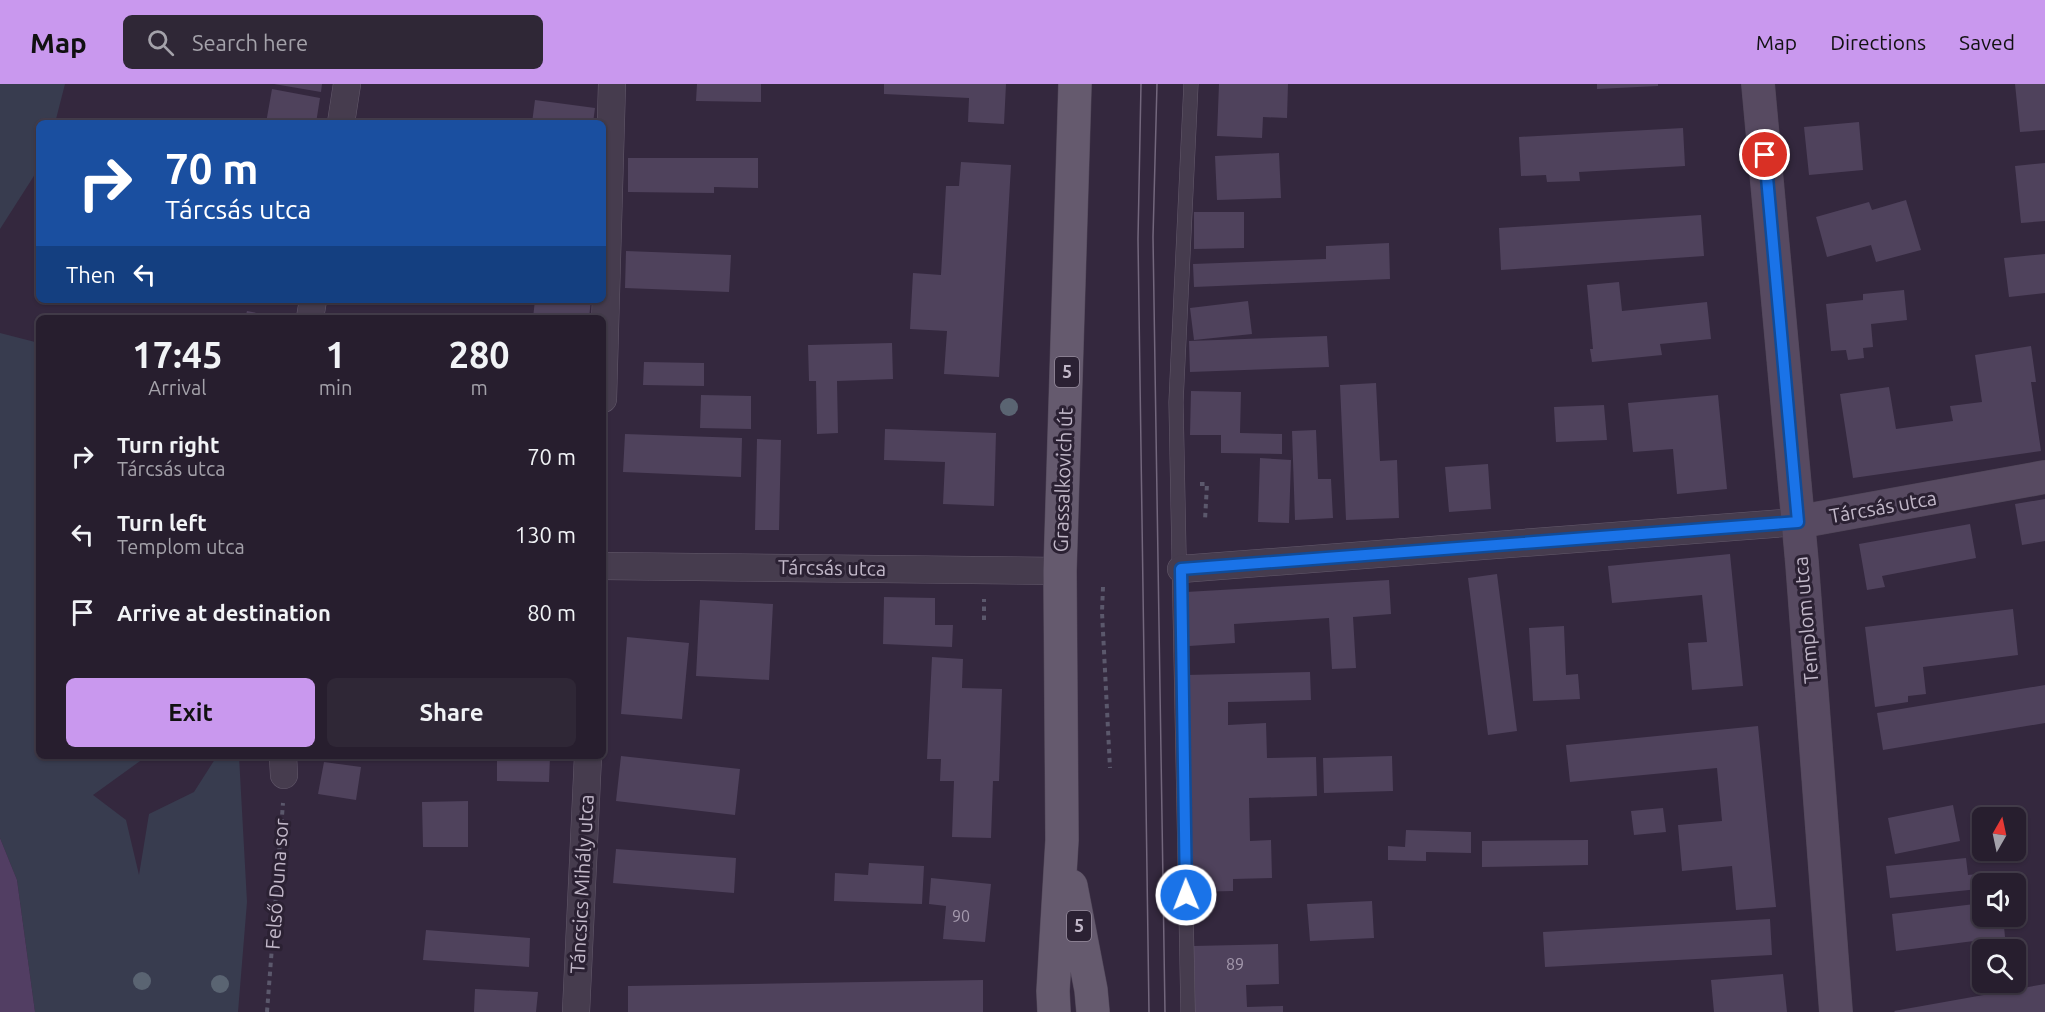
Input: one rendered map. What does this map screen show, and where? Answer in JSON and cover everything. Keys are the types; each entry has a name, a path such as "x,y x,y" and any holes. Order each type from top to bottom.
{"main road":[{"name":"Grassalkovich út","path":"1054,1012 1053,991 1062,840 1060,571 1075,84"},
{"name":"Templom utca","path":"1758,84 1798,522 1836,1012"},
{"name":"Tárcsás utca","path":"1798,522 2045,477"},
{"name":"Grassalkovich út","path":"1062,840 1091,990 1093,1012"}],"street":[{"path":"341,120 347,84"},
{"path":"606,294 612,84"},
{"name":"Tárcsás utca","path":"1181,569 1798,522"},
{"name":"Tárcsás utca","path":"606,566 1060,571"},
{"name":"Táncsics Mihály utca","path":"576,1012 588,759"}],"lane":[{"path":"1188,1012 1176,402 1191,84"}],"path":[{"path":"1205,520 1207,484"},
{"path":"1103,587 1102,612 1110,768"},
{"path":"984,595 984,621"},
{"name":"Felső Duna sor","path":"267,1012 283,809 284,765"}],"shaded area":[{"path":"0,84 65,84 56,120 36,120 36,173 0,229"},
{"path":"0,333 36,342 36,759 143,759 93,795 126,820 139,875 149,814 194,792 215,759 239,759 247,902 238,1012 35,1012 17,880 0,838"},
{"path":"0,838 17,880 35,1012 0,1012"}],"building":[{"path":"274,84 322,84 321,92"},
{"path":"697,84 761,84 761,102 696,101"},
{"path":"884,84 1006,84 1004,124 968,122 969,98 884,94"},
{"path":"1219,84 1288,84 1287,118 1263,117 1262,138 1217,136"},
{"path":"1597,84 1658,84 1658,86 1597,89"},
{"path":"2015,84 2045,84 2045,130 2020,132"},
{"path":"272,89 320,98 316,120 267,120"},
{"path":"535,100 595,108 593,120 532,120"},
{"path":"1859,122 1863,170 1809,175 1804,127"},
{"path":"1683,128 1685,166 1579,172 1580,181 1547,182 1546,175 1521,176 1519,137"},
{"path":"1279,153 1281,198 1217,200 1215,156"},
{"path":"628,158 758,158 758,188 714,187 714,193 628,192"},
{"path":"961,162 1011,165 999,377 944,374 947,331 910,329 913,273 941,275 946,186 959,186"},
{"path":"2045,163 2045,221 2021,223 2015,166"},
{"path":"1906,200 1921,250 1876,262 1871,245 1827,257 1816,217 1869,202 1872,210"},
{"path":"1194,212 1244,212 1244,248 1194,249"},
{"path":"1701,215 1704,256 1501,270 1499,228"},
{"path":"1389,243 1390,279 1194,287 1193,264 1326,259 1326,246"},
{"path":"626,251 731,255 729,292 625,288"},
{"path":"2045,254 2045,293 2009,297 2004,258"},
{"path":"1619,282 1622,311 1707,302 1711,339 1660,344 1662,355 1592,362 1590,349 1593,349 1587,285"},
{"path":"1904,290 1907,320 1871,324 1873,347 1863,348 1864,358 1848,360 1846,350 1831,351 1826,304 1863,300 1863,294"},
{"path":"1248,301 1252,334 1194,340 1190,308"},
{"path":"535,303 591,303 589,315 533,315"},
{"path":"247,311 267,315 246,315"},
{"path":"1327,336 1329,367 1190,372 1189,341"},
{"path":"892,343 893,379 837,381 838,433 817,434 816,381 809,381 808,345"},
{"path":"2031,346 2036,382 2031,382 2041,451 1853,478 1840,394 1889,387 1896,429 1953,421 1950,406 1982,402 1975,355"},
{"path":"644,362 704,363 704,386 643,385"},
{"path":"1376,383 1380,461 1397,460 1399,518 1346,520 1340,385"},
{"path":"1191,391 1241,392 1240,433 1282,434 1282,454 1221,453 1221,435 1190,435"},
{"path":"701,395 751,396 751,429 700,428"},
{"path":"1718,395 1727,489 1677,494 1673,449 1633,452 1628,403"},
{"path":"1604,405 1607,440 1556,442 1554,407"},
{"path":"885,429 996,433 994,506 943,504 945,462 884,460"},
{"path":"1316,430 1318,479 1331,479 1333,518 1295,520 1292,431"},
{"path":"625,434 742,438 741,477 623,472"},
{"path":"757,439 781,440 779,530 755,530"},
{"path":"1260,458 1291,460 1289,523 1258,522"},
{"path":"1488,464 1491,509 1449,512 1445,467"},
{"path":"2045,499 2045,541 2022,545 2015,504"},
{"path":"1970,524 1976,558 1882,576 1885,587 1867,590 1859,544"},
{"path":"1730,554 1743,686 1692,690 1688,643 1707,642 1702,595 1612,603 1608,566"},
{"path":"1497,574 1517,731 1488,735 1468,578"},
{"path":"1389,580 1391,614 1353,617 1356,668 1332,669 1329,618 1234,624 1235,643 1189,646 1186,592"},
{"path":"884,597 935,598 935,625 953,625 952,647 883,644"},
{"path":"700,600 773,604 769,680 696,676"},
{"path":"2013,609 2018,655 1923,667 1926,694 1908,696 1908,702 1875,707 1865,627"},
{"path":"1564,626 1566,675 1578,674 1580,699 1533,701 1529,628"},
{"path":"627,637 689,643 682,719 621,714"},
{"path":"932,657 963,659 962,688 1002,689 999,781 993,781 991,838 952,837 954,781 940,781 941,759 927,759"},
{"path":"1310,672 1311,700 1228,702 1228,725 1266,723 1267,758 1316,757 1317,796 1249,798 1250,841 1271,840 1272,878 1233,879 1233,891 1192,892 1186,675"},
{"path":"2045,685 2045,723 1883,750 1877,713"},
{"path":"1758,726 1776,907 1736,910 1732,866 1682,871 1678,825 1722,821 1717,768 1570,782 1566,745"},
{"path":"621,756 740,769 735,815 616,801"},
{"path":"1392,756 1393,791 1324,793 1323,758"},
{"path":"550,759 549,782 497,781 497,760 488,760"},
{"path":"324,762 361,767 356,800 318,794"},
{"path":"468,801 468,847 423,847 422,802"},
{"path":"1953,805 1960,841 1895,854 1888,818"},
{"path":"1663,808 1666,832 1634,835 1631,811"},
{"path":"1406,830 1471,832 1471,853 1426,852 1426,861 1388,860 1388,846 1405,847"},
{"path":"1588,840 1588,865 1482,867 1482,841"},
{"path":"616,849 736,858 734,893 613,883"},
{"path":"1966,858 1968,875 1972,875 1972,890 1890,898 1886,866"},
{"path":"869,863 924,866 922,904 834,901 835,873 868,875"},
{"path":"931,878 991,884 985,942 943,939 946,906 929,904"},
{"path":"1372,901 1374,938 1310,941 1307,904"},
{"path":"1972,904 1972,927 2004,927 2005,937 1972,939 1972,941 1896,951 1892,914"},
{"path":"1770,919 1772,955 1545,967 1543,932"},
{"path":"426,930 530,938 529,967 423,960"},
{"path":"1278,944 1279,984 1246,985 1247,1007 1283,1006 1283,1012 1195,1012 1193,946"},
{"path":"1783,974 1787,1012 1714,1012 1711,980"},
{"path":"983,980 983,1012 628,1012 628,986"},
{"path":"2045,984 2045,1012 1894,1011 1995,993 2026,993 2026,987"},
{"path":"475,989 538,992 536,1012 474,1012"}],"tram line":[{"path":"1141,84 1138,239 1149,1012"},
{"path":"1157,84 1153,237 1165,1012"}],"route":[{"path":"1186,895 1181,569 1798,522 1765,155"}]}
